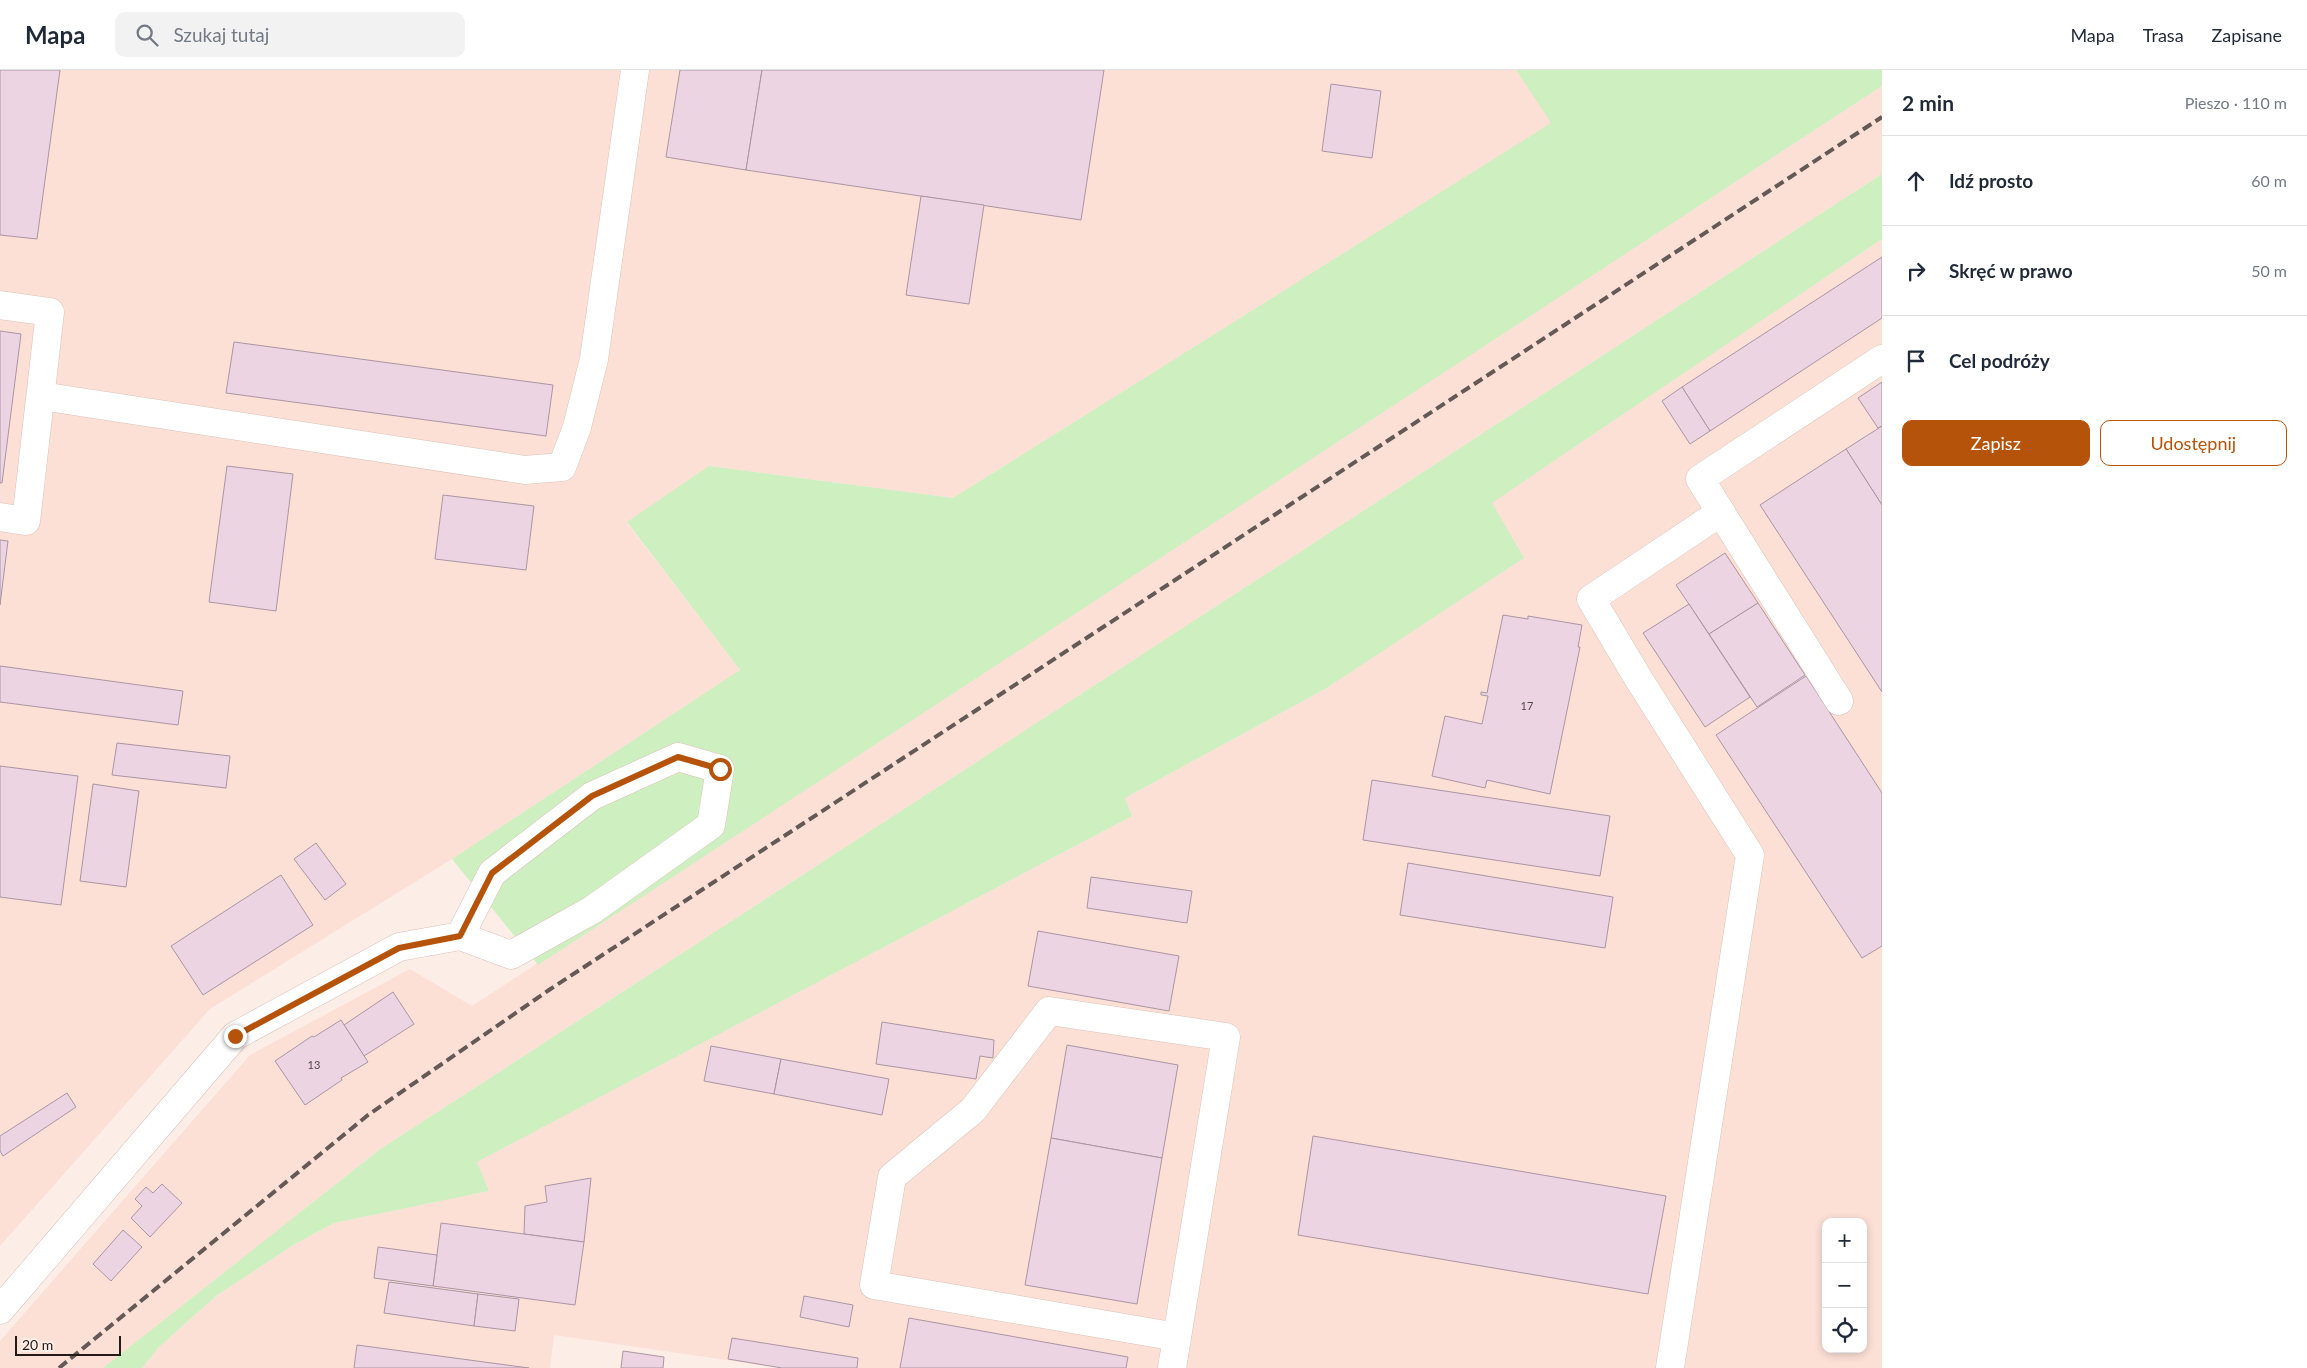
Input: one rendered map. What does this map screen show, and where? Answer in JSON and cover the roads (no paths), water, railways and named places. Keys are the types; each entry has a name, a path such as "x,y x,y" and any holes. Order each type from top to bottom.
{"lane":[{"path":"41,396 525,470 562,467 577,427 594,359 635,70"},
{"path":"0,305 50,312 26,521 0,517"},
{"path":"1839,701 1700,479 1882,359"},
{"path":"1670,1368 1750,854 1638,678 1591,599 1721,512"},
{"path":"0,1310 235,1036 399,948 460,936 511,955 592,910 711,825 720,769 678,757 592,796 492,873 460,936"},
{"path":"1172,1368 1226,1038 1049,1011 973,1110 892,1177 874,1285 1177,1337"}],"railway":[{"path":"59,1368 368,1115 549,990 1882,117"}]}
